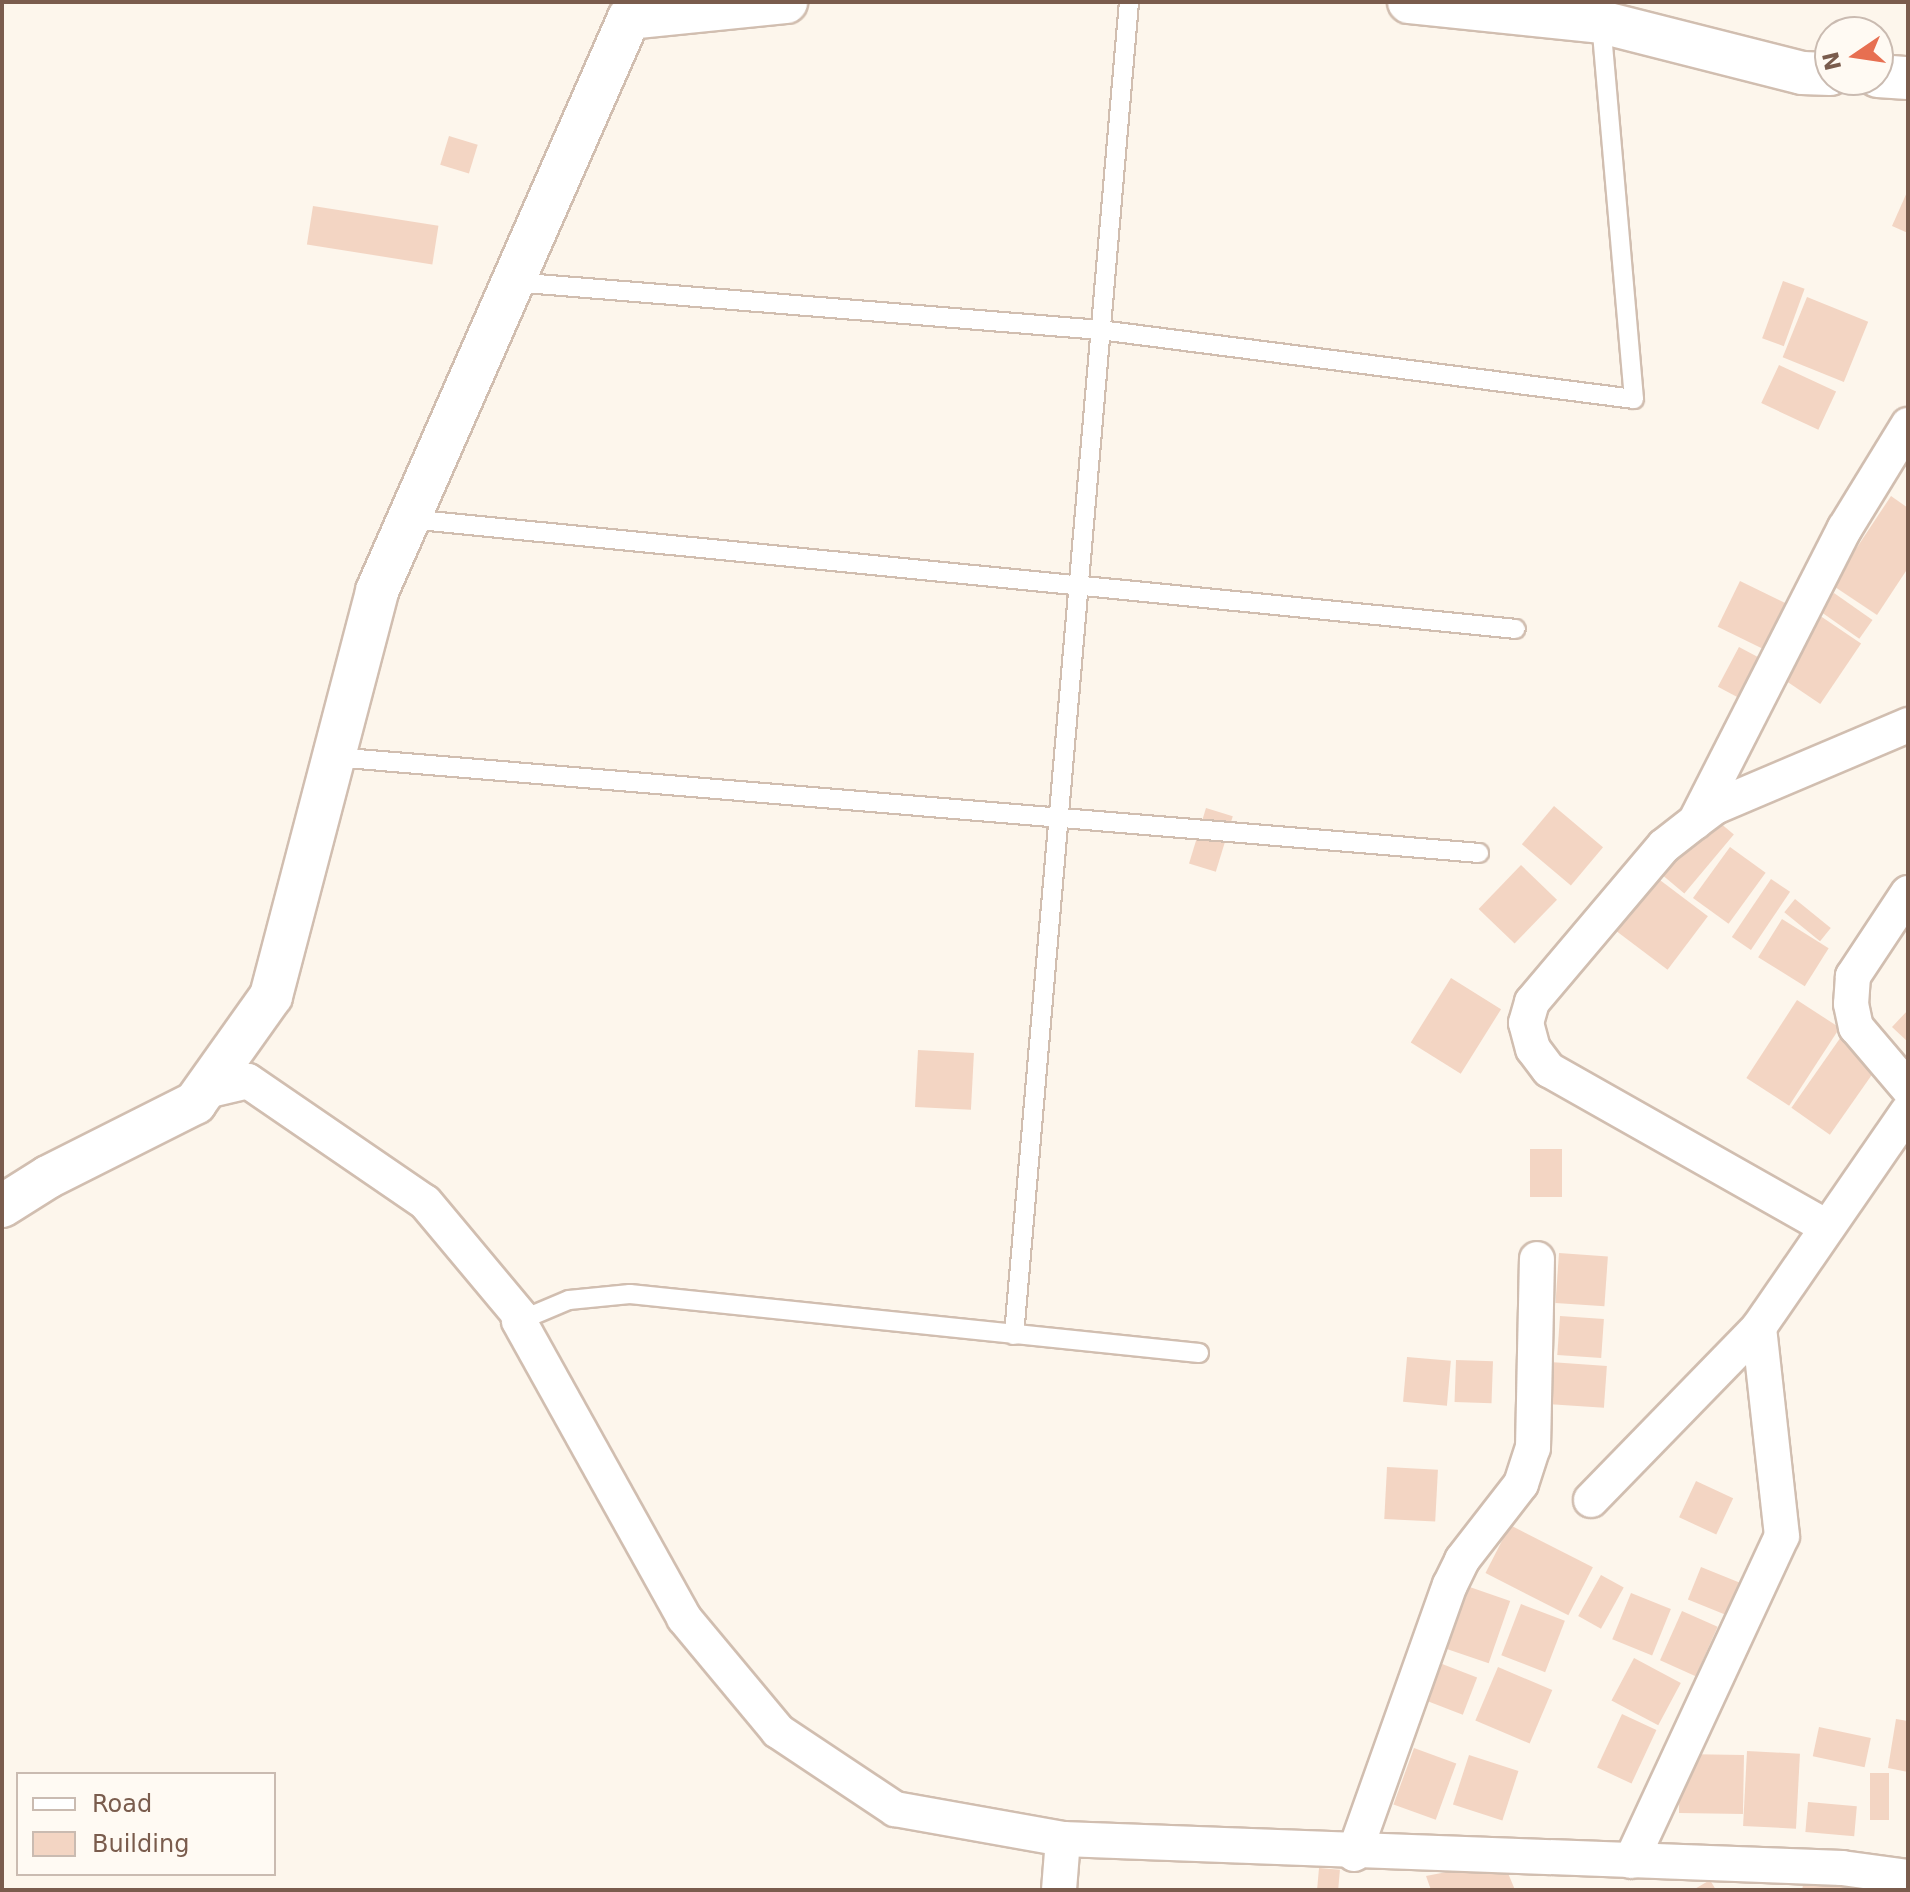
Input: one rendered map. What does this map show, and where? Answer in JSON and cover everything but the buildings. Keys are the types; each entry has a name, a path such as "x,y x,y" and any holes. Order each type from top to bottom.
{"street":[{"path":"2,1206 48,1177 195,1103 271,996 377,591 629,10 786,2"},
{"path":"1409,2 1601,22 1814,73"},
{"path":"1695,822 1845,528 1908,425"},
{"path":"1825,1226 1549,1070 1533,1049 1526,1023 1532,1002 1664,846 1715,807 1908,725"},
{"path":"1908,893 1853,976 1851,1004 1856,1027 1908,1088"},
{"path":"202,1092 248,1081 425,1202 522,1318 519,1321 684,1618 778,1731 895,1809 1063,1839 1354,1854 1631,1861 1722,1877 1842,1868 1908,1877"},
{"path":"1591,1500 1759,1327 1825,1226 1908,1111"},
{"path":"1354,1854 1450,1585 1462,1560 1521,1484 1533,1448 1537,1259"},
{"path":"1631,1861 1782,1536 1759,1327"},
{"path":"1059,1890 1063,1839"}],"lane":[{"path":"1014,1335 1129,2"},
{"path":"513,282 1100,330 1634,399 1601,22"},
{"path":"409,519 1516,629"},
{"path":"334,757 1059,815 1479,853"},
{"path":"519,1321 569,1300 630,1294 1199,1353"}]}
